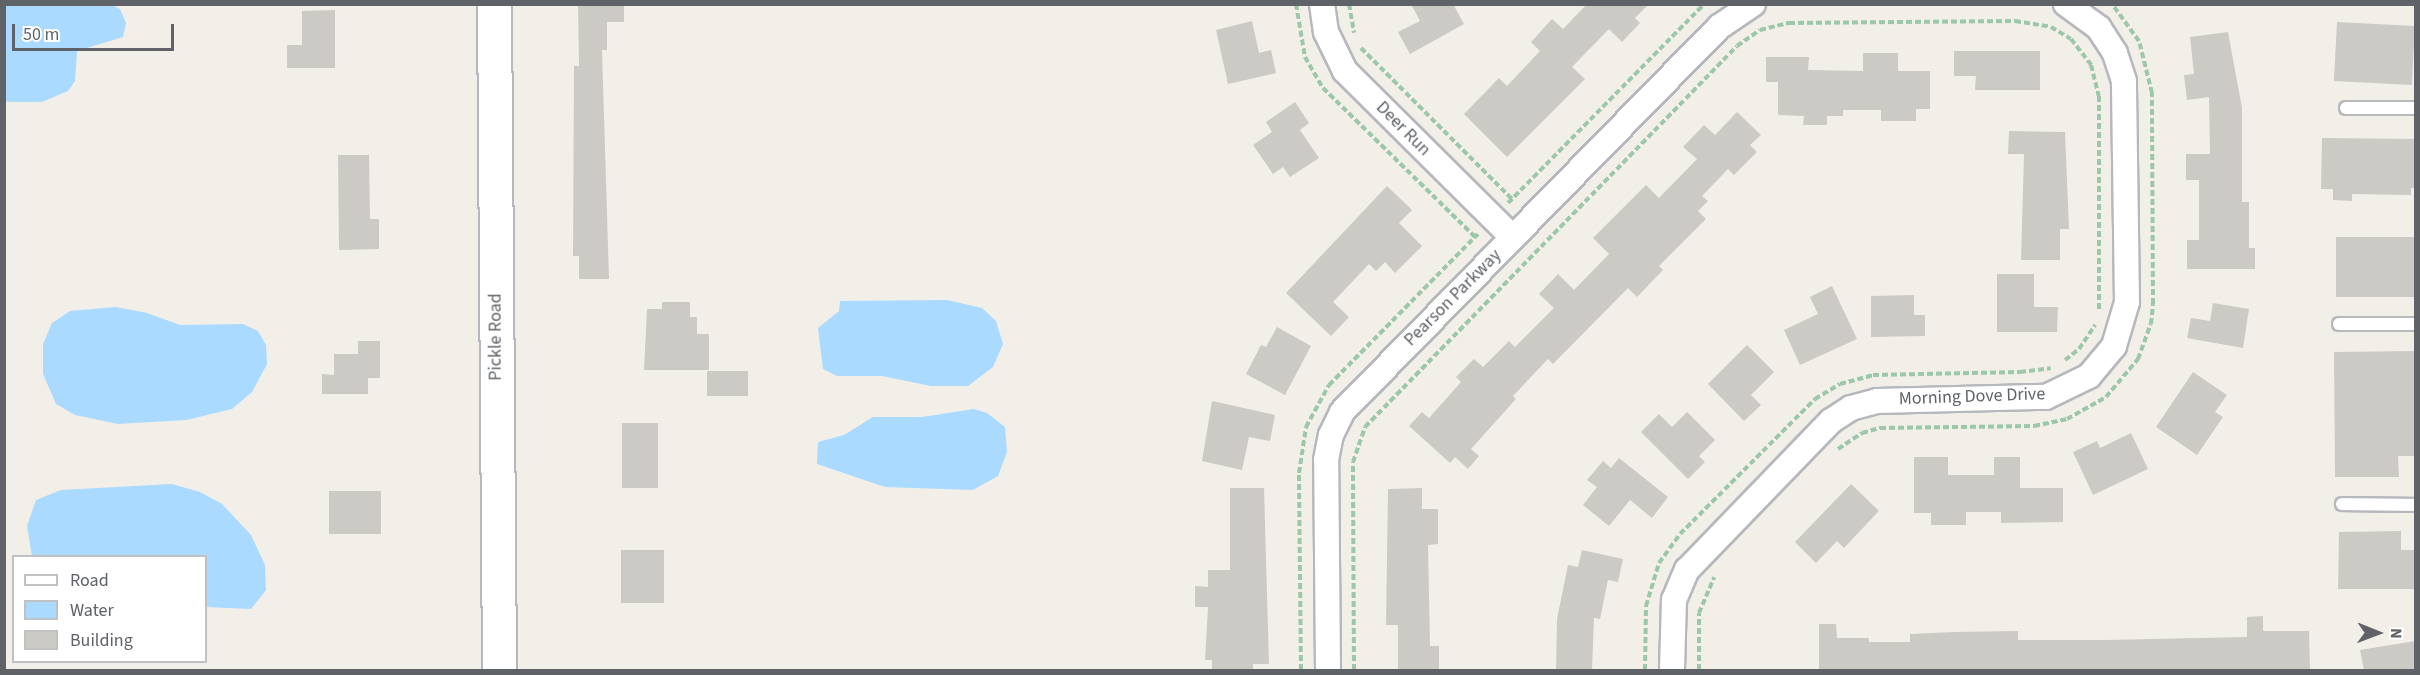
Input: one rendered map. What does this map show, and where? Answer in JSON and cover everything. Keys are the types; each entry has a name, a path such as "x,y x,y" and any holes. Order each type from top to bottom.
{"street":[{"name":"Pickle Road","path":"494,4 499,670"},
{"name":"Deer Run","path":"1322,4 1326,32 1345,72 1512,237"},
{"name":"Pearson Parkway","path":"1328,670 1326,460 1335,425 1350,402 1719,27 1753,4"},
{"name":"Morning Dove Drive","path":"1672,670 1674,600 1686,570 1831,421 1851,408 1877,401 2046,397 2089,376 2114,346 2127,302 2124,81 2115,53 2099,28 2066,4"}],"lane":[{"path":"2346,108 2415,108"},
{"path":"2339,324 2415,324"},
{"path":"2342,504 2415,505"}],"path":[{"path":"1349,4 1352,26 1365,55 1512,199"},
{"path":"1475,237 1704,4"},
{"path":"1829,458 1852,439 1875,428 2034,426 2067,419 2106,397 2138,359 2154,304 2152,93 2146,58 2139,41 2112,4"},
{"path":"1354,670 1353,462 1365,427 1737,46 1764,28 1790,23 2027,22 2051,27 2071,39 2091,65 2099,96 2100,300 2096,323 2085,342 2064,361 2040,371 1865,376 1840,384 1808,405 1680,534 1659,563 1646,606 1645,670"},
{"path":"1699,670 1700,605 1706,588 1719,571"}],"water":[{"path":"4,5 112,5 120,9 126,23 123,37 77,51 75,81 68,91 42,102 9,102 5,101"},
{"path":"947,300 982,308 996,321 1003,344 993,367 968,386 931,386 882,376 837,376 823,369 818,328 839,311 840,301"},
{"path":"116,307 147,313 180,325 243,324 258,331 266,345 267,364 252,392 232,409 186,420 118,424 75,415 56,404 43,374 43,344 52,323 70,311"},
{"path":"974,409 987,413 1005,427 1007,452 998,476 973,490 885,487 817,464 818,442 844,435 873,417 922,417"},
{"path":"172,484 200,492 222,504 251,535 265,565 266,590 251,609 207,607 207,555 32,555 27,526 36,500 61,490"}],"building":[{"path":"578,4 624,4 624,22 607,22 607,50 602,50 609,279 579,279 579,256 573,256 574,66 579,66"},
{"path":"1411,4 1453,4 1464,24 1410,54 1398,32 1420,21"},
{"path":"1587,4 1649,4 1635,18 1640,23 1622,42 1609,29 1572,67 1585,79 1507,157 1464,114 1499,78 1507,86 1540,51 1531,42 1552,19 1563,29"},
{"path":"335,10 335,68 287,68 287,45 302,45 302,11"},
{"path":"1252,21 1259,53 1271,50 1276,73 1228,84 1216,30"},
{"path":"2337,22 2415,26 2412,85 2334,81"},
{"path":"2228,32 2242,108 2242,202 2249,202 2249,248 2255,248 2255,269 2187,269 2187,240 2199,240 2199,180 2186,180 2186,154 2210,154 2209,97 2187,100 2184,75 2194,74 2190,37"},
{"path":"1954,51 2040,51 2040,90 1975,90 1976,76 1954,76"},
{"path":"1863,53 1898,53 1898,71 1930,71 1930,109 1916,109 1916,121 1881,121 1881,110 1843,110 1843,116 1827,116 1827,125 1803,125 1804,116 1778,115 1778,82 1766,82 1766,57 1809,57 1808,70 1863,71"},
{"path":"1295,102 1309,123 1300,130 1319,158 1290,177 1283,167 1273,174 1253,145 1272,132 1266,122"},
{"path":"1737,112 1761,135 1750,145 1757,152 1734,175 1728,169 1702,196 1708,201 1698,211 1706,219 1659,266 1663,270 1637,297 1628,288 1553,364 1548,359 1513,396 1516,399 1471,449 1479,456 1468,469 1455,457 1450,463 1409,426 1422,412 1429,418 1461,382 1456,377 1474,359 1483,367 1509,341 1515,347 1554,308 1539,294 1558,274 1574,290 1609,254 1593,238 1646,185 1659,198 1697,159 1683,147 1704,125 1715,135"},
{"path":"2009,131 2065,132 2069,229 2060,229 2060,260 2021,260 2024,154 2008,154"},
{"path":"2322,138 2415,139 2415,188 2411,188 2411,195 2352,194 2352,201 2333,200 2333,189 2321,189"},
{"path":"338,155 369,155 370,219 379,219 379,249 339,250"},
{"path":"1387,186 1412,210 1399,223 1422,246 1395,273 1385,262 1376,271 1369,264 1333,302 1349,317 1331,336 1286,293"},
{"path":"2336,237 2415,237 2415,297 2336,297"},
{"path":"1997,274 2034,274 2034,307 2058,307 2057,332 1997,332"},
{"path":"1832,286 1857,339 1800,365 1784,330 1818,314 1810,297"},
{"path":"1914,295 1914,315 1925,315 1925,336 1871,337 1871,296"},
{"path":"662,302 690,302 690,317 697,317 697,334 709,334 709,370 644,370 647,309 662,309"},
{"path":"2213,303 2249,309 2243,348 2187,338 2191,318 2210,321"},
{"path":"1277,327 1311,346 1285,395 1246,374 1261,345 1266,347"},
{"path":"358,341 380,341 380,378 368,378 368,394 322,394 322,374 334,375 334,354 358,354"},
{"path":"1747,345 1774,372 1751,395 1761,405 1744,421 1708,384"},
{"path":"2415,351 2415,456 2398,456 2399,477 2335,477 2334,352"},
{"path":"707,371 748,371 748,396 707,396"},
{"path":"2193,372 2227,395 2215,412 2223,417 2197,455 2156,427"},
{"path":"1212,401 1275,415 1270,441 1249,437 1242,470 1202,461"},
{"path":"1687,412 1715,440 1699,456 1705,462 1688,479 1641,432 1659,414 1672,427"},
{"path":"622,423 658,423 658,488 622,488"},
{"path":"2131,433 2148,469 2093,495 2073,452 2097,441 2100,448"},
{"path":"1914,457 1948,457 1948,475 1994,475 1994,457 2020,457 2020,488 2063,488 2063,522 2001,523 2001,512 1966,512 1966,525 1931,525 1931,513 1914,513"},
{"path":"1619,458 1668,497 1652,518 1630,500 1609,526 1583,505 1597,487 1587,480 1603,461 1611,468"},
{"path":"1851,484 1879,511 1844,548 1837,541 1816,563 1795,542"},
{"path":"1230,488 1264,488 1269,664 1253,664 1253,670 1212,670 1212,660 1205,660 1208,607 1195,607 1195,586 1208,587 1208,570 1230,570"},
{"path":"1422,488 1422,509 1438,509 1438,544 1428,545 1430,646 1439,646 1439,670 1398,670 1398,625 1386,625 1388,489"},
{"path":"329,491 381,491 381,534 329,534"},
{"path":"2401,531 2401,550 2415,550 2415,589 2338,589 2339,532"},
{"path":"621,550 664,550 664,603 621,603"},
{"path":"1582,550 1623,559 1618,582 1608,580 1600,619 1594,618 1592,670 1556,670 1557,619 1568,565 1578,567"},
{"path":"2263,616 2263,631 2309,631 2310,669 1819,670 1819,624 1836,624 1837,638 1869,638 1869,642 1910,642 1910,634 2018,631 2018,640 2105,640 2247,637 2247,617"},
{"path":"2415,641 2415,670 2364,670 2360,650"}]}
